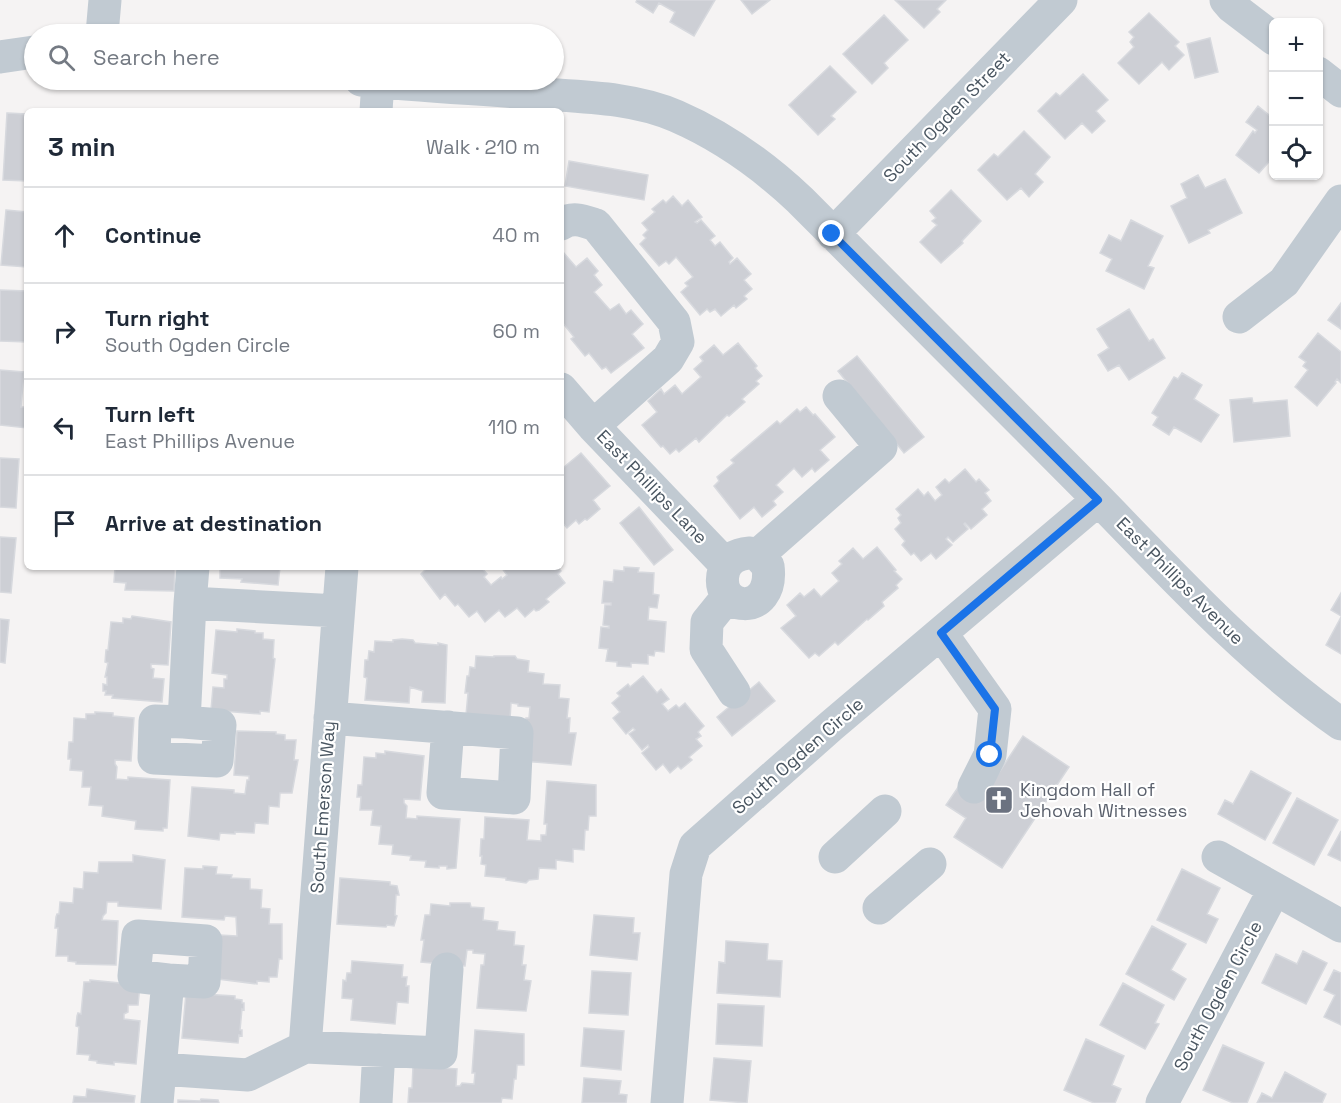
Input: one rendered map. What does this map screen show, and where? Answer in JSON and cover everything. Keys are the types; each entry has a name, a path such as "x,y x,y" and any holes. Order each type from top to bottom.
{"street":[{"path":"103,24 105,0"},
{"name":"South Ogden Street","path":"832,234 1061,0"},
{"path":"1226,0 1269,35"},
{"path":"0,57 24,53"},
{"path":"1323,77 1341,91"},
{"name":"East Phillips Avenue","path":"371,91 599,98 675,115 712,134 779,181 1181,586 1268,667 1341,724"},
{"path":"1239,317 1284,282 1341,201"},
{"path":"564,222 581,219 596,225 674,322 678,342 668,359 573,412"},
{"path":"734,692 706,649 707,622 740,554 758,555 881,447 839,396"},
{"name":"East Phillips Lane","path":"573,412 727,580"},
{"name":"South Ogden Circle","path":"667,1103 686,874 695,846 831,726 1098,500"},
{"path":"727,580 738,603 751,603 763,596 770,577 768,566 758,555"},
{"path":"184,722 193,570"},
{"name":"South Emerson Way","path":"305,1047 342,570"},
{"path":"190,603 338,611"},
{"path":"941,633 995,709 990,755 974,787"},
{"path":"330,718 448,727"},
{"path":"835,857 885,811"},
{"path":"1218,857 1341,926"},
{"path":"879,908 930,864"},
{"name":"South Ogden Circle","path":"1162,1103 1274,890"},
{"path":"160,1068 248,1075 305,1047 441,1053 447,969"},
{"path":"157,1103 168,980"},
{"path":"376,1103 379,1050"}],"building":[{"path":"637,0 715,0 694,36 670,22 675,12 659,3 653,13 636,2"},
{"path":"741,0 770,0 752,14"},
{"path":"895,0 946,0 937,9 940,12 924,28"},
{"path":"1149,13 1179,42 1175,46 1184,55 1169,70 1162,62 1139,84 1118,63 1134,47 1130,42 1134,37 1129,32"},
{"path":"884,15 908,40 884,63 888,68 872,84 843,54"},
{"path":"1210,38 1218,72 1195,78 1187,44"},
{"path":"830,66 856,92 831,116 835,119 818,135 789,105"},
{"path":"1083,74 1108,100 1096,111 1105,121 1092,133 1082,123 1065,139 1038,111 1056,93 1060,96"},
{"path":"1258,106 1269,115 1269,162 1259,173 1236,155 1253,131 1255,133 1257,130 1246,122"},
{"path":"7,113 24,114 24,181 3,180"},
{"path":"1024,131 1050,157 1035,174 1043,182 1029,197 1021,188 1007,200 978,170 994,154 998,157"},
{"path":"569,161 648,175 644,200 565,186"},
{"path":"1198,175 1205,188 1225,179 1242,213 1208,230 1210,233 1189,243 1171,206 1187,198 1181,184"},
{"path":"951,190 981,221 962,241 963,243 941,263 920,242 937,225 932,221 936,218 930,211"},
{"path":"673,196 682,206 688,200 702,217 695,222 701,220 715,236 710,240 715,246 720,242 733,258 730,264 737,258 751,274 744,280 752,289 744,296 747,299 736,308 734,305 721,316 715,309 710,312 707,309 700,315 681,292 688,286 685,283 693,277 676,257 669,264 666,261 659,266 640,244 646,238 643,235 648,230 642,223 655,212 652,209 663,200 666,203"},
{"path":"6,210 24,212 24,267 1,265"},
{"path":"1131,220 1163,236 1148,266 1154,268 1144,289 1106,271 1112,259 1100,253 1109,235 1121,241"},
{"path":"564,253 576,267 587,258 598,271 594,275 602,285 594,292 610,310 619,304 626,314 631,310 643,324 632,334 644,348 611,373 606,367 602,369 589,353 585,356 571,339 574,337 564,324"},
{"path":"0,290 24,291 24,342 0,341"},
{"path":"1341,303 1341,329 1328,320"},
{"path":"1129,309 1149,341 1153,339 1165,358 1129,380 1119,365 1108,371 1098,355 1109,348 1097,329"},
{"path":"1318,333 1341,352 1341,383 1337,379 1317,406 1295,387 1308,370 1303,366 1306,362 1299,357"},
{"path":"738,343 757,366 755,368 762,376 756,381 759,384 742,399 745,402 729,416 727,415 699,442 696,438 679,452 676,449 670,454 642,425 657,412 648,401 661,389 664,394 675,385 682,394 701,377 694,369 703,361 700,357 714,345 723,355"},
{"path":"857,356 924,437 904,453 838,371"},
{"path":"0,370 24,372 21,407 24,407 24,428 0,425"},
{"path":"1182,373 1202,385 1194,399 1219,415 1201,442 1174,427 1169,435 1153,425 1158,417 1152,413 1174,377 1178,379"},
{"path":"1252,398 1253,403 1287,400 1290,436 1234,442 1230,400"},
{"path":"806,407 835,437 820,450 829,460 815,472 812,468 802,477 794,468 776,485 783,492 773,501 776,505 762,517 754,507 740,519 714,486 719,481 717,477 734,463 731,460 777,421 780,424 797,409 800,412"},
{"path":"581,453 610,486 593,500 600,509 587,520 579,524 576,520 567,528 564,524 564,467"},
{"path":"0,458 19,459 16,508 0,507"},
{"path":"965,469 976,482 979,479 989,490 985,493 991,501 982,509 987,515 971,529 965,523 968,529 953,542 948,537 946,539 952,545 936,559 931,553 921,561 914,553 911,555 902,545 905,541 895,529 901,523 898,518 901,515 896,509 918,489 924,496 928,492 935,501 942,495 936,487 945,479 949,483"},
{"path":"639,507 673,550 654,565 620,523"},
{"path":"0,537 16,538 11,593 0,592"},
{"path":"877,547 902,579 896,585 898,588 882,602 884,606 838,645 835,642 819,656 815,653 809,658 781,628 796,616 787,605 800,593 804,597 814,589 821,597 839,581 832,573 842,564 839,561 853,548 863,559"},
{"path":"624,567 639,568 638,572 654,573 653,594 659,595 657,608 649,607 648,620 666,622 664,652 655,651 654,656 648,655 648,664 631,663 631,667 617,666 617,662 606,661 608,649 599,648 601,627 609,628 603,625 605,605 611,605 611,603 602,603 604,581 613,582 614,570 624,571"},
{"path":"115,570 175,570 174,591 125,590 126,583 114,582"},
{"path":"220,570 280,570 278,585 220,578"},
{"path":"425,570 484,570 487,574 484,577 491,585 507,575 503,570 560,570 558,574 565,583 546,599 549,602 539,610 534,609 525,617 517,608 505,617 499,610 485,622 477,611 469,617 445,594 440,599 421,574"},
{"path":"1341,593 1341,616 1331,610"},
{"path":"132,616 171,622 168,665 151,664 151,668 154,669 153,678 164,679 162,702 112,698 113,695 105,695 106,691 103,691 103,684 107,685 107,677 105,677 108,663 105,662 111,622 123,623 123,618 131,619"},
{"path":"1341,617 1341,654 1326,645"},
{"path":"0,619 9,620 5,663 0,662"},
{"path":"237,629 263,633 263,639 274,640 273,658 275,659 269,712 260,711 260,714 211,710 213,687 224,688 224,679 227,679 227,675 212,673 216,630 237,632"},
{"path":"393,640 413,640 415,643 447,645 445,703 422,702 423,691 410,687 409,703 365,700 367,678 364,677 365,660 368,660 369,651 374,652 375,641 393,642"},
{"path":"476,656 515,656 517,659 529,661 528,672 544,674 543,684 560,685 559,698 569,699 567,718 570,718 569,733 576,733 571,765 522,761 526,718 529,718 530,707 511,703 510,719 466,715 467,676 469,676 470,667 475,668"},
{"path":"643,676 657,693 661,689 669,699 662,704 668,711 676,705 679,708 685,703 704,726 698,732 701,736 696,739 702,746 689,757 692,760 681,769 678,766 670,773 663,764 656,770 642,753 649,747 648,745 642,750 629,734 635,730 633,728 626,734 613,718 620,712 612,703 620,696 617,693 628,684 630,687"},
{"path":"759,682 775,701 732,736 717,717"},
{"path":"95,712 134,718 131,761 115,760 116,779 128,780 128,777 170,780 167,828 163,828 163,831 135,829 136,821 102,816 103,806 89,805 91,787 82,787 83,771 70,770 71,759 68,759 68,756 69,742 73,742 74,718 86,719 86,714 95,714"},
{"path":"237,731 276,732 276,734 285,735 285,740 296,740 294,760 298,760 292,793 280,793 279,807 269,806 268,824 255,823 254,833 220,833 219,840 188,836 192,787 234,790 234,793 245,794 249,776 234,775"},
{"name":"Kingdom Hall of Jehovah Witnesses","path":"1023,736 1069,767 1002,868 954,837 966,818 946,805 963,780 985,794"},
{"path":"385,751 424,756 420,800 404,799 407,806 406,818 417,819 417,816 460,819 456,868 425,867 426,861 410,860 411,856 392,854 393,845 379,844 381,826 371,825 373,810 360,810 361,797 357,797 358,785 362,785 364,757 376,758 376,753 385,754"},
{"path":"1251,771 1291,793 1265,840 1218,814 1225,800 1233,804"},
{"path":"547,781 596,785 596,816 589,816 588,830 585,830 584,850 573,849 573,862 556,860 556,869 539,868 538,879 529,880 526,883 485,876 486,865 481,864 482,856 480,856 481,839 484,839 485,817 529,820 527,840 541,841 541,835 546,835 547,824 544,824"},
{"path":"1297,798 1338,820 1314,865 1273,843"},
{"path":"1341,831 1341,861 1328,855"},
{"path":"133,855 165,860 161,909 118,906 118,902 107,902 106,913 102,920 118,921 116,965 76,964 76,962 68,961 68,956 56,956 58,928 55,928 60,902 73,903 74,888 83,889 84,872 98,873 99,862 133,862"},
{"path":"203,866 217,867 216,874 250,879 250,889 262,890 261,908 270,909 269,924 282,924 282,959 279,959 277,977 269,977 269,982 257,981 257,984 218,979 220,935 237,936 236,917 225,916 224,920 182,917 185,868 203,869"},
{"path":"1182,869 1220,888 1207,914 1218,919 1206,943 1157,920"},
{"path":"340,878 390,882 390,885 397,886 399,895 396,895 395,915 397,916 394,926 337,924"},
{"path":"450,903 470,903 471,907 484,908 483,920 498,922 497,930 515,932 514,945 524,946 522,965 526,965 524,980 531,981 526,1011 477,1008 481,965 484,965 485,954 467,950 465,966 421,962 424,940 421,940 425,915 430,915 431,904 450,906"},
{"path":"594,915 634,918 633,933 640,933 637,960 590,955"},
{"path":"1152,926 1186,944 1171,970 1186,979 1174,1000 1126,974"},
{"path":"726,941 768,944 767,960 782,961 780,997 717,993 719,962 725,963"},
{"path":"1303,951 1327,963 1306,1004 1262,983 1276,954 1297,964"},
{"path":"352,961 403,965 402,977 407,977 406,986 409,986 408,1003 397,1002 395,1024 351,1020 353,999 342,998 343,980 346,981 347,973 351,973"},
{"path":"1334,970 1341,973 1341,1025 1324,1017 1335,995 1324,990"},
{"path":"592,971 631,973 628,1015 589,1013"},
{"path":"90,980 140,985 138,1005 128,1005 128,1012 124,1014 124,1019 140,1021 136,1064 97,1063 97,1061 89,1060 90,1055 77,1054 79,1027 76,1026 77,1016 78,1013 81,1014 84,982 90,982"},
{"path":"1123,983 1164,1005 1155,1023 1159,1024 1145,1049 1100,1025"},
{"path":"186,993 235,996 235,999 242,1000 244,1010 242,1009 240,1030 242,1030 242,1036 239,1035 238,1043 182,1038"},
{"path":"718,1004 764,1006 762,1046 716,1044"},
{"path":"584,1028 624,1031 621,1070 581,1066"},
{"path":"475,1030 524,1034 524,1065 517,1065 512,1099 502,1098 501,1103 408,1103 409,1088 412,1088 413,1066 457,1069 456,1086 462,1083 474,1084 475,1073 472,1073"},
{"path":"1086,1039 1124,1056 1112,1085 1121,1089 1115,1103 1094,1103 1064,1090"},
{"path":"1223,1045 1264,1063 1247,1103 1233,1103 1203,1090"},
{"path":"714,1058 751,1061 747,1103 710,1100"},
{"path":"1285,1072 1326,1094 1322,1103 1257,1103 1262,1093 1272,1098"},
{"path":"584,1078 621,1081 619,1094 627,1095 626,1103 582,1103"},
{"path":"87,1089 135,1096 134,1103 73,1103 74,1096 86,1097"},
{"path":"201,1099 218,1100 219,1103 178,1103 178,1100 200,1101"}],"place":[{"name":"Kingdom Hall of Jehovah Witnesses","path":"999,800"}],"route":[{"path":"832,234 1098,500 941,633 995,709 990,755"}]}
